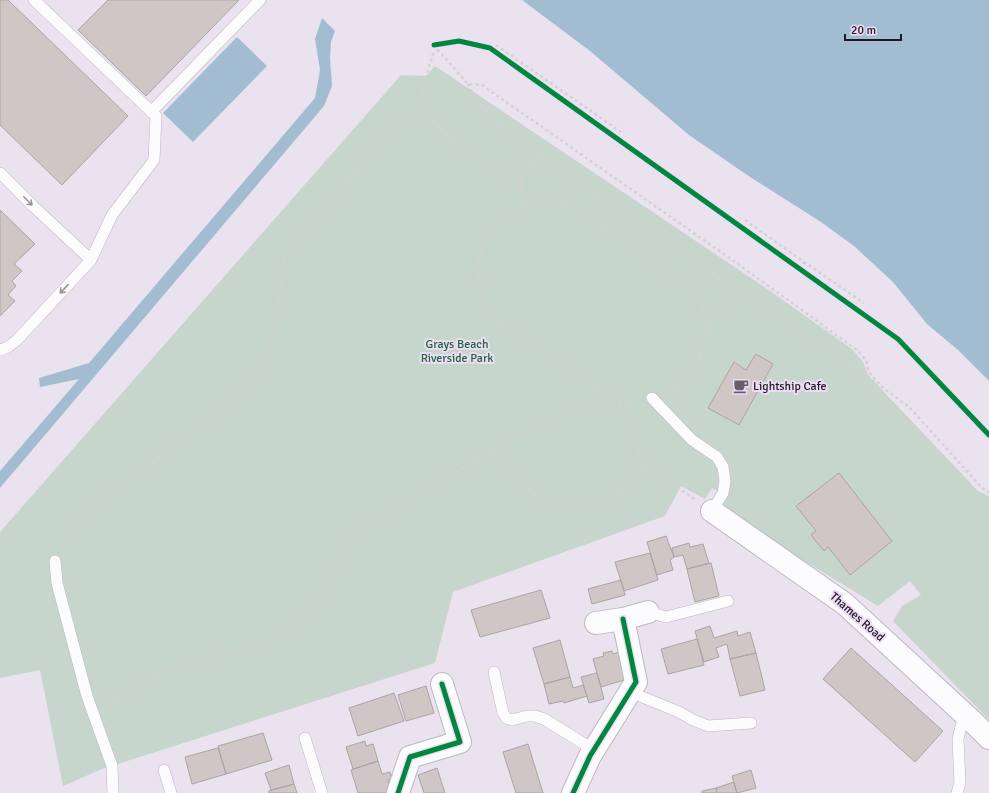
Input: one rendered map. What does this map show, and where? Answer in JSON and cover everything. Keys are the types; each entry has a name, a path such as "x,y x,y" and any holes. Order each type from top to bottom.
{"street":[{"name":"Thames Road","path":"712,511 845,604 989,738"},
{"path":"596,624 648,612"},
{"path":"573,793 590,756 636,682 623,619"},
{"path":"398,793 410,757 460,742 442,684"}],"lane":[{"path":"0,350 8,348 17,340 91,260 112,215 154,160 156,116 34,0"},
{"path":"151,112 260,0"},
{"path":"0,173 91,260"},
{"path":"652,398 692,440 717,456 723,467 725,482 723,493 712,511"},
{"path":"55,561 57,583 87,696 94,712 112,766 113,793"},
{"path":"648,612 666,617 728,601"},
{"path":"494,672 503,714 506,718 512,720 527,716 535,716 544,719 594,750"},
{"path":"630,692 679,712 708,726 751,723"},
{"path":"957,793 960,783 958,739 964,714"},
{"path":"305,738 322,793"},
{"path":"164,770 171,793"}],"path":[{"path":"989,435 898,339 490,48 459,41 434,45 468,84 473,94 494,121 539,157 746,297 848,362 884,388 909,407 985,491 989,492"},
{"path":"496,45 621,132"},
{"path":"438,50 433,54 426,76 421,101 424,113 454,142 520,183"},
{"path":"468,84 482,85 738,264 857,350 866,360 869,372 884,388"},
{"path":"557,96 562,91"},
{"path":"55,561 70,533 97,506 250,388 266,360 276,321 285,257 386,134 413,120 433,122"},
{"path":"524,206 520,183 523,175 522,166 531,167 539,157"},
{"path":"94,712 147,682 166,669 205,658 242,652 276,639 313,613 356,532 512,439 579,405 615,406 627,404 658,397 683,385 699,361 707,328 701,294 571,204 549,198 524,206 497,224 483,244 477,268 484,299 499,323 601,390 627,404 642,465 712,511"},
{"path":"745,220 864,303"},
{"path":"800,269 804,262"},
{"path":"707,328 746,297"},
{"path":"490,452 505,472 536,495 564,506 595,506 617,495 642,465"}],"green space":[{"name":"Grays Beach Riverside Park","path":"435,66 763,286 852,349 863,362 868,375 978,491 989,496 989,720 893,621 902,606 921,595 910,581 878,606 718,508 726,496 712,488 705,499 681,486 665,516 453,592 435,663 102,769 63,786 40,670 0,678 0,532 401,75 426,76"}],"water":[{"path":"522,0 989,0 989,381 958,350 927,324 893,282 854,246 821,222 750,177 689,135 590,51"},
{"path":"322,18 335,31 331,42 330,58 332,86 324,106 0,488 0,471 79,379 40,387 39,378 89,363 315,98 320,70 315,39"},
{"path":"237,37 267,66 193,142 163,113"}],"building":[{"path":"0,0 8,0 128,116 62,185 0,125"},
{"path":"108,0 239,0 146,96 78,30"},
{"path":"0,210 35,244 14,264 22,271 12,281 16,286 8,295 15,301 0,316"},
{"path":"756,354 773,364 739,425 708,408 734,362 746,370"},
{"path":"839,473 892,541 850,575 828,547 824,551 811,535 816,531 796,506"},
{"path":"666,536 674,557 670,560 673,570 657,575 647,542"},
{"path":"689,543 690,547 703,544 709,563 687,569 683,555 674,557 672,548"},
{"path":"650,553 658,580 624,591 615,562"},
{"path":"711,563 719,596 695,602 687,569"},
{"path":"621,580 625,595 592,604 588,589"},
{"path":"541,590 550,618 480,637 471,610"},
{"path":"710,626 714,638 737,631 738,636 750,632 756,653 730,659 727,644 716,648 719,657 704,662 695,631"},
{"path":"697,639 704,665 668,674 661,649"},
{"path":"560,640 570,677 544,684 533,648"},
{"path":"851,648 943,731 915,762 823,679"},
{"path":"612,651 613,654 623,651 631,678 601,687 593,659 604,656 603,653"},
{"path":"756,653 765,690 740,696 730,659"},
{"path":"597,673 604,699 589,703 581,677"},
{"path":"570,677 573,688 583,685 587,696 564,703 563,701 549,704 544,684"},
{"path":"426,686 434,713 406,721 398,695"},
{"path":"394,693 404,721 358,736 349,708"},
{"path":"263,733 272,760 226,774 218,746"},
{"path":"365,741 366,746 373,744 378,761 353,769 346,747"},
{"path":"528,744 543,793 516,793 503,752"},
{"path":"218,748 226,774 192,784 185,757"},
{"path":"378,761 382,774 390,772 392,779 388,780 392,793 358,793 351,770"},
{"path":"289,765 294,784 271,790 265,773"},
{"path":"437,768 445,793 424,793 418,775"},
{"path":"751,770 756,788 737,793 732,776"},
{"path":"734,782 737,793 717,793 716,788"},
{"path":"294,784 297,793 269,793 269,791"},
{"path":"716,788 717,793 702,793 702,791"}],"cycle path":[{"path":"434,45 459,41 490,48 898,339 989,435"},
{"path":"573,793 590,756 636,682 623,619"},
{"path":"398,793 410,757 460,742 442,684"}],"place":[{"name":"Lightship Cafe","path":"741,386"}]}
